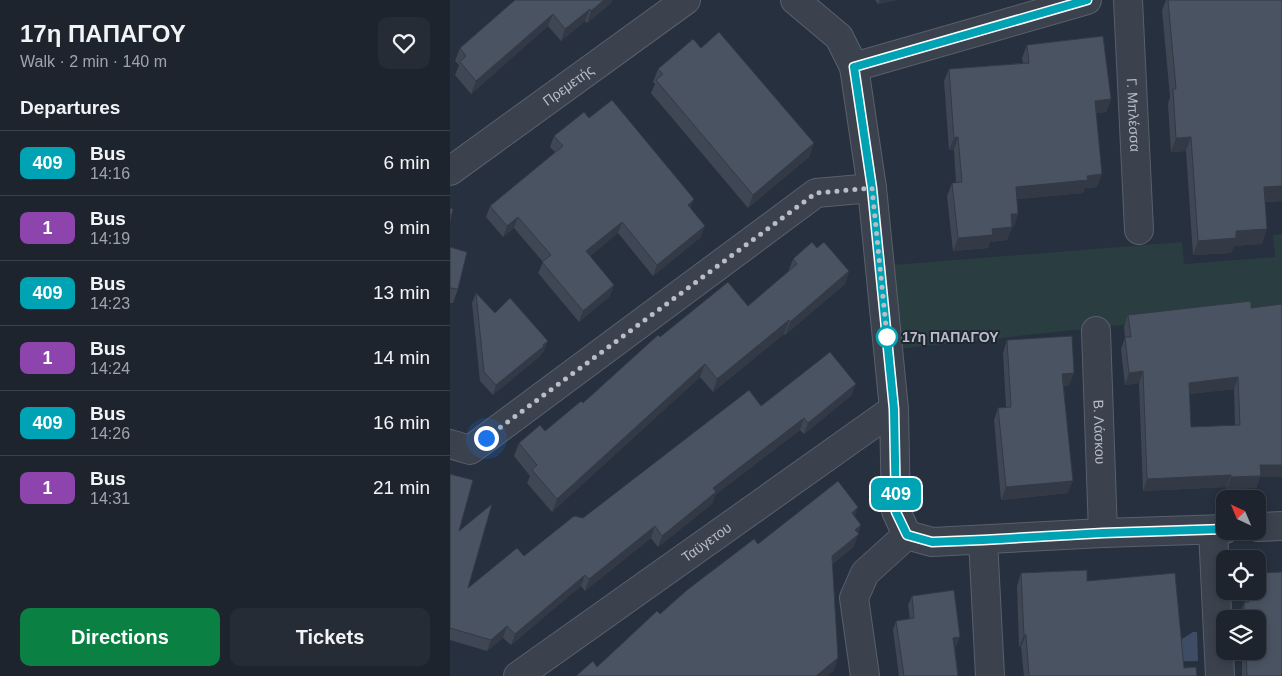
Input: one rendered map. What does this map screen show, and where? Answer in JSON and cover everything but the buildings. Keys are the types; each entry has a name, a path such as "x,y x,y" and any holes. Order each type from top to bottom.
{"street":[{"name":"Πρεμετής","path":"450,171 686,0"},
{"path":"796,0 839,37 854,67 872,188 894,409 896,512 907,535 932,542 1103,533 1216,530"},
{"path":"854,67 1015,9 1088,0"},
{"name":"Γ. Μπλέσσα","path":"1128,0 1139,230"},
{"path":"450,444 470,450 816,193 872,188"},
{"name":"Β. Λάσκου","path":"1096,331 1103,533"},
{"name":"Ταϋγετου","path":"518,676 894,409"},
{"path":"1266,527 1282,526"},
{"path":"865,676 854,598 865,574 907,535"},
{"path":"983,540 990,676"},
{"path":"1219,540 1220,676"}],"shaded area":[{"path":"1282,234 1282,308 888,350 879,266 1182,242 1184,264 1275,257 1273,235"}],"water":[{"path":"1193,632 1197,632 1198,661 1154,662 1173,645"}],"bus line":[{"name":"409","path":"1087,0 854,67 872,188 894,409 896,512 907,535 932,542 1103,533 1216,530"}],"place":[{"name":"17η ΠΑΠΑΓΟΥ","path":"887,337"}],"route":[{"path":"486,438 816,193 872,188 887,337"}]}
